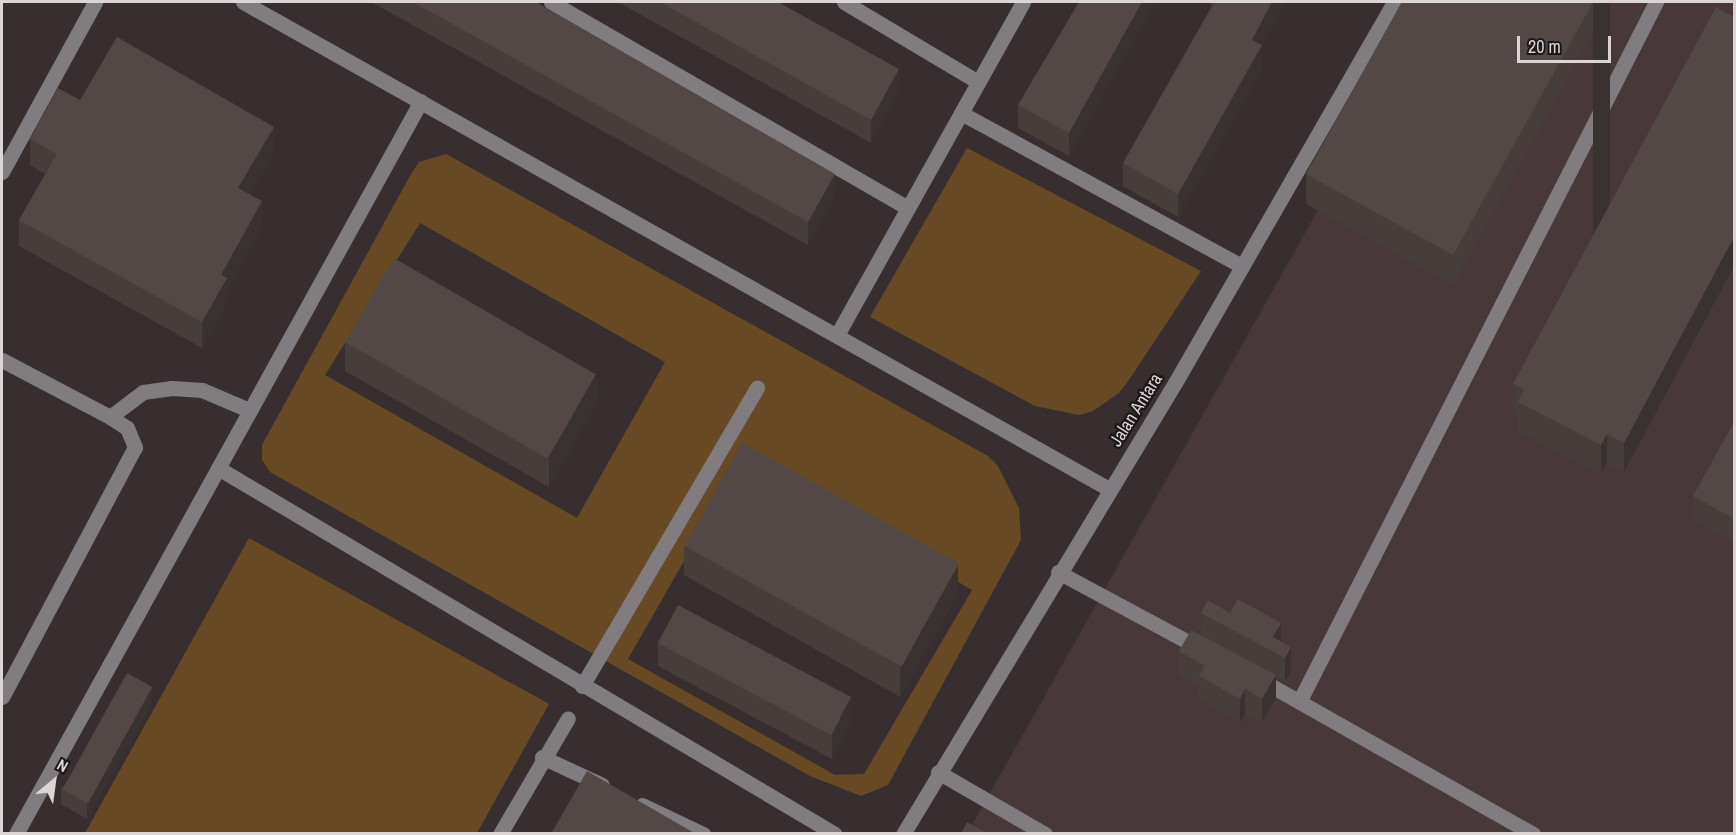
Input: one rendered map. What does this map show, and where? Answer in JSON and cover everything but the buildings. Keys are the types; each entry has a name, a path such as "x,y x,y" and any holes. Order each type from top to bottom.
{"street":[{"path":"2,171 95,2"},
{"path":"243,2 1109,489"},
{"path":"551,2 908,208"},
{"path":"844,2 978,82"},
{"name":"Jalan Antara","path":"903,834 1242,266 1394,2"},
{"path":"1299,700 1656,2"},
{"path":"837,335 978,82 1019,3"},
{"path":"16,834 420,101"},
{"path":"961,113 1242,266"},
{"path":"2,360 127,428 135,447 2,697"},
{"path":"110,417 143,392 172,388 202,390 249,410"},
{"path":"582,686 758,388"},
{"path":"218,468 833,833"},
{"path":"1058,572 1219,658"},
{"path":"1249,674 1299,700 1533,834"},
{"path":"500,834 542,757 568,718"},
{"path":"542,757 704,834"},
{"path":"938,772 1045,834"}],"shaded area":[{"path":"1435,2 1734,2 1734,833 967,834"},
{"path":"967,148 1201,271 1119,393 1093,411 1079,415 1035,406 870,317"},
{"path":"446,154 988,456 998,466 1019,508 1021,540 888,785 861,796 810,776 270,472 262,460 262,445 419,162","holes":["420,223 665,362 577,518 325,375","743,458 972,590 864,774 835,775 628,659"]},
{"path":"249,538 549,704 477,833 85,833"}]}
